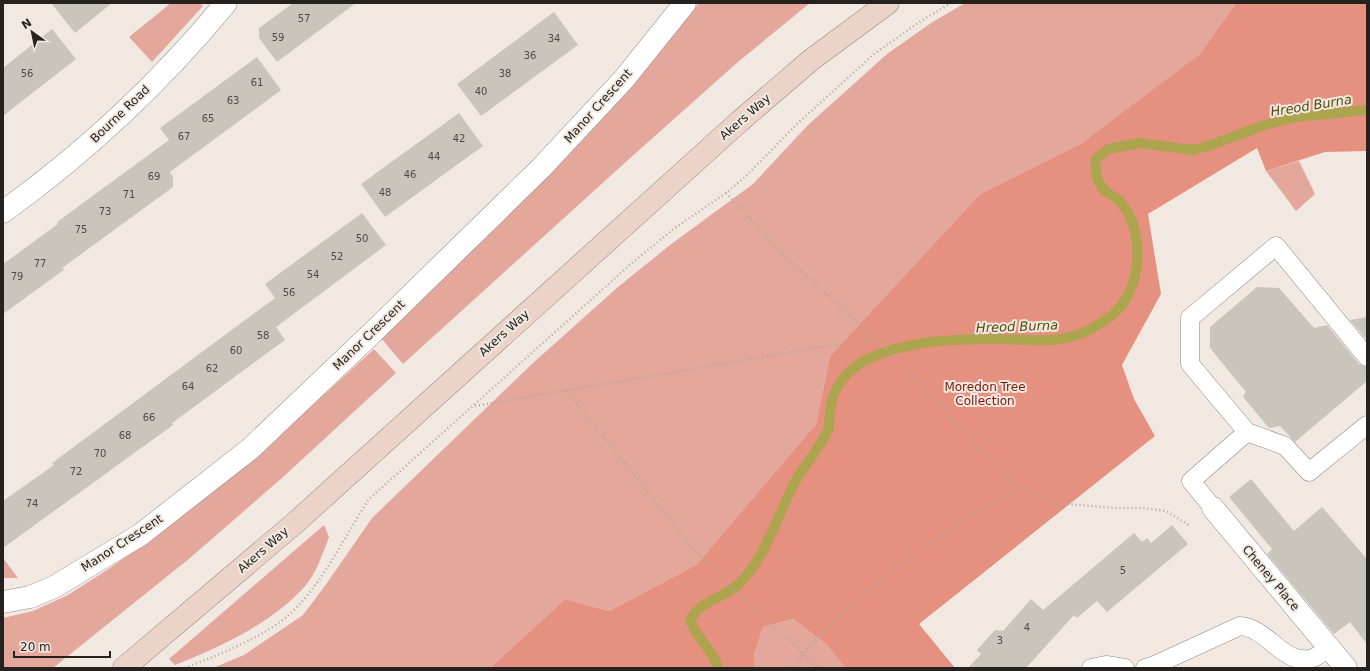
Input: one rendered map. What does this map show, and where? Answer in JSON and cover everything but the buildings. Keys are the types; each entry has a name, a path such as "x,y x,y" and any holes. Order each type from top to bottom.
{"main road":[{"name":"Akers Way","path":"124,668 295,523 740,121 811,60 888,3"}],"street":[{"name":"Bourne Road","path":"3,212 68,162 101,134 201,33 226,3"},
{"name":"Manor Crescent","path":"3,602 30,597 54,587 140,535 250,449 541,168 624,79 685,3"},
{"name":"Cheney Place","path":"1213,508 1346,668"}],"lane":[{"path":"1367,357 1276,246 1190,318 1190,364 1247,432 1285,446 1309,472 1367,425"},
{"path":"1213,508 1191,481 1247,432"},
{"path":"1145,668 1155,665 1240,626 1250,626 1259,631 1288,656 1304,659 1313,658 1329,648"},
{"path":"1091,668 1106,665 1125,668"}],"path":[{"path":"185,668 227,650 272,627 292,612 342,547 355,521 369,500 638,258 675,228 745,177 797,124 874,54 921,21 951,3"},
{"path":"726,192 788,259 907,368 978,449 1018,488 1056,503 1166,511 1193,529"},
{"path":"473,407 874,337"},
{"path":"567,391 691,546 758,614 791,641 817,668"},
{"path":"792,668 825,629 860,595 948,530 1018,488"}],"shaded area":[{"path":"171,3 200,3 203,6 152,62 129,37"},
{"path":"699,3 810,3 738,62 403,364 381,338 629,87"},
{"path":"965,3 1236,3 1199,55 1177,74 1082,143 980,194 830,356 816,424 696,565 609,611 565,599 490,668 213,668 244,655 303,615 372,518 534,362 618,287 670,245 753,184 808,125 887,54 931,23"},
{"path":"1299,161 1315,194 1296,211 1266,171"},
{"path":"374,349 396,373 282,478 190,558 53,668 3,668 3,618 33,611 68,595 160,533 284,431"},
{"path":"324,525 329,537 319,563 313,576 292,599 278,611 245,633 210,651 175,665 169,659"},
{"path":"3,558 18,578 3,578"},
{"path":"793,619 827,645 845,668 754,668 754,655 763,627"}],"green space":[{"name":"Moredon Tree Collection","path":"1236,3 1367,3 1367,151 1325,152 1266,171 1257,148 1148,214 1161,294 1122,365 1134,399 1155,436 919,624 955,668 845,668 827,645 793,619 763,627 754,655 754,668 490,668 565,599 609,611 696,565 816,424 830,356 980,194 1082,143 1199,55"}],"waterway":[{"name":"Hreod Burna","path":"718,668 716,661 696,632 690,620 697,611 705,605 737,586 758,559 795,482 828,430 831,403 837,387 853,368 860,363 883,353 915,344 949,340 1045,340 1068,338 1086,331 1104,321 1119,309 1130,291 1134,278 1137,265 1136,237 1128,212 1116,198 1104,190 1101,186 1096,174 1096,159 1108,149 1140,143 1192,150 1208,146 1265,125 1296,117 1367,110"}]}
